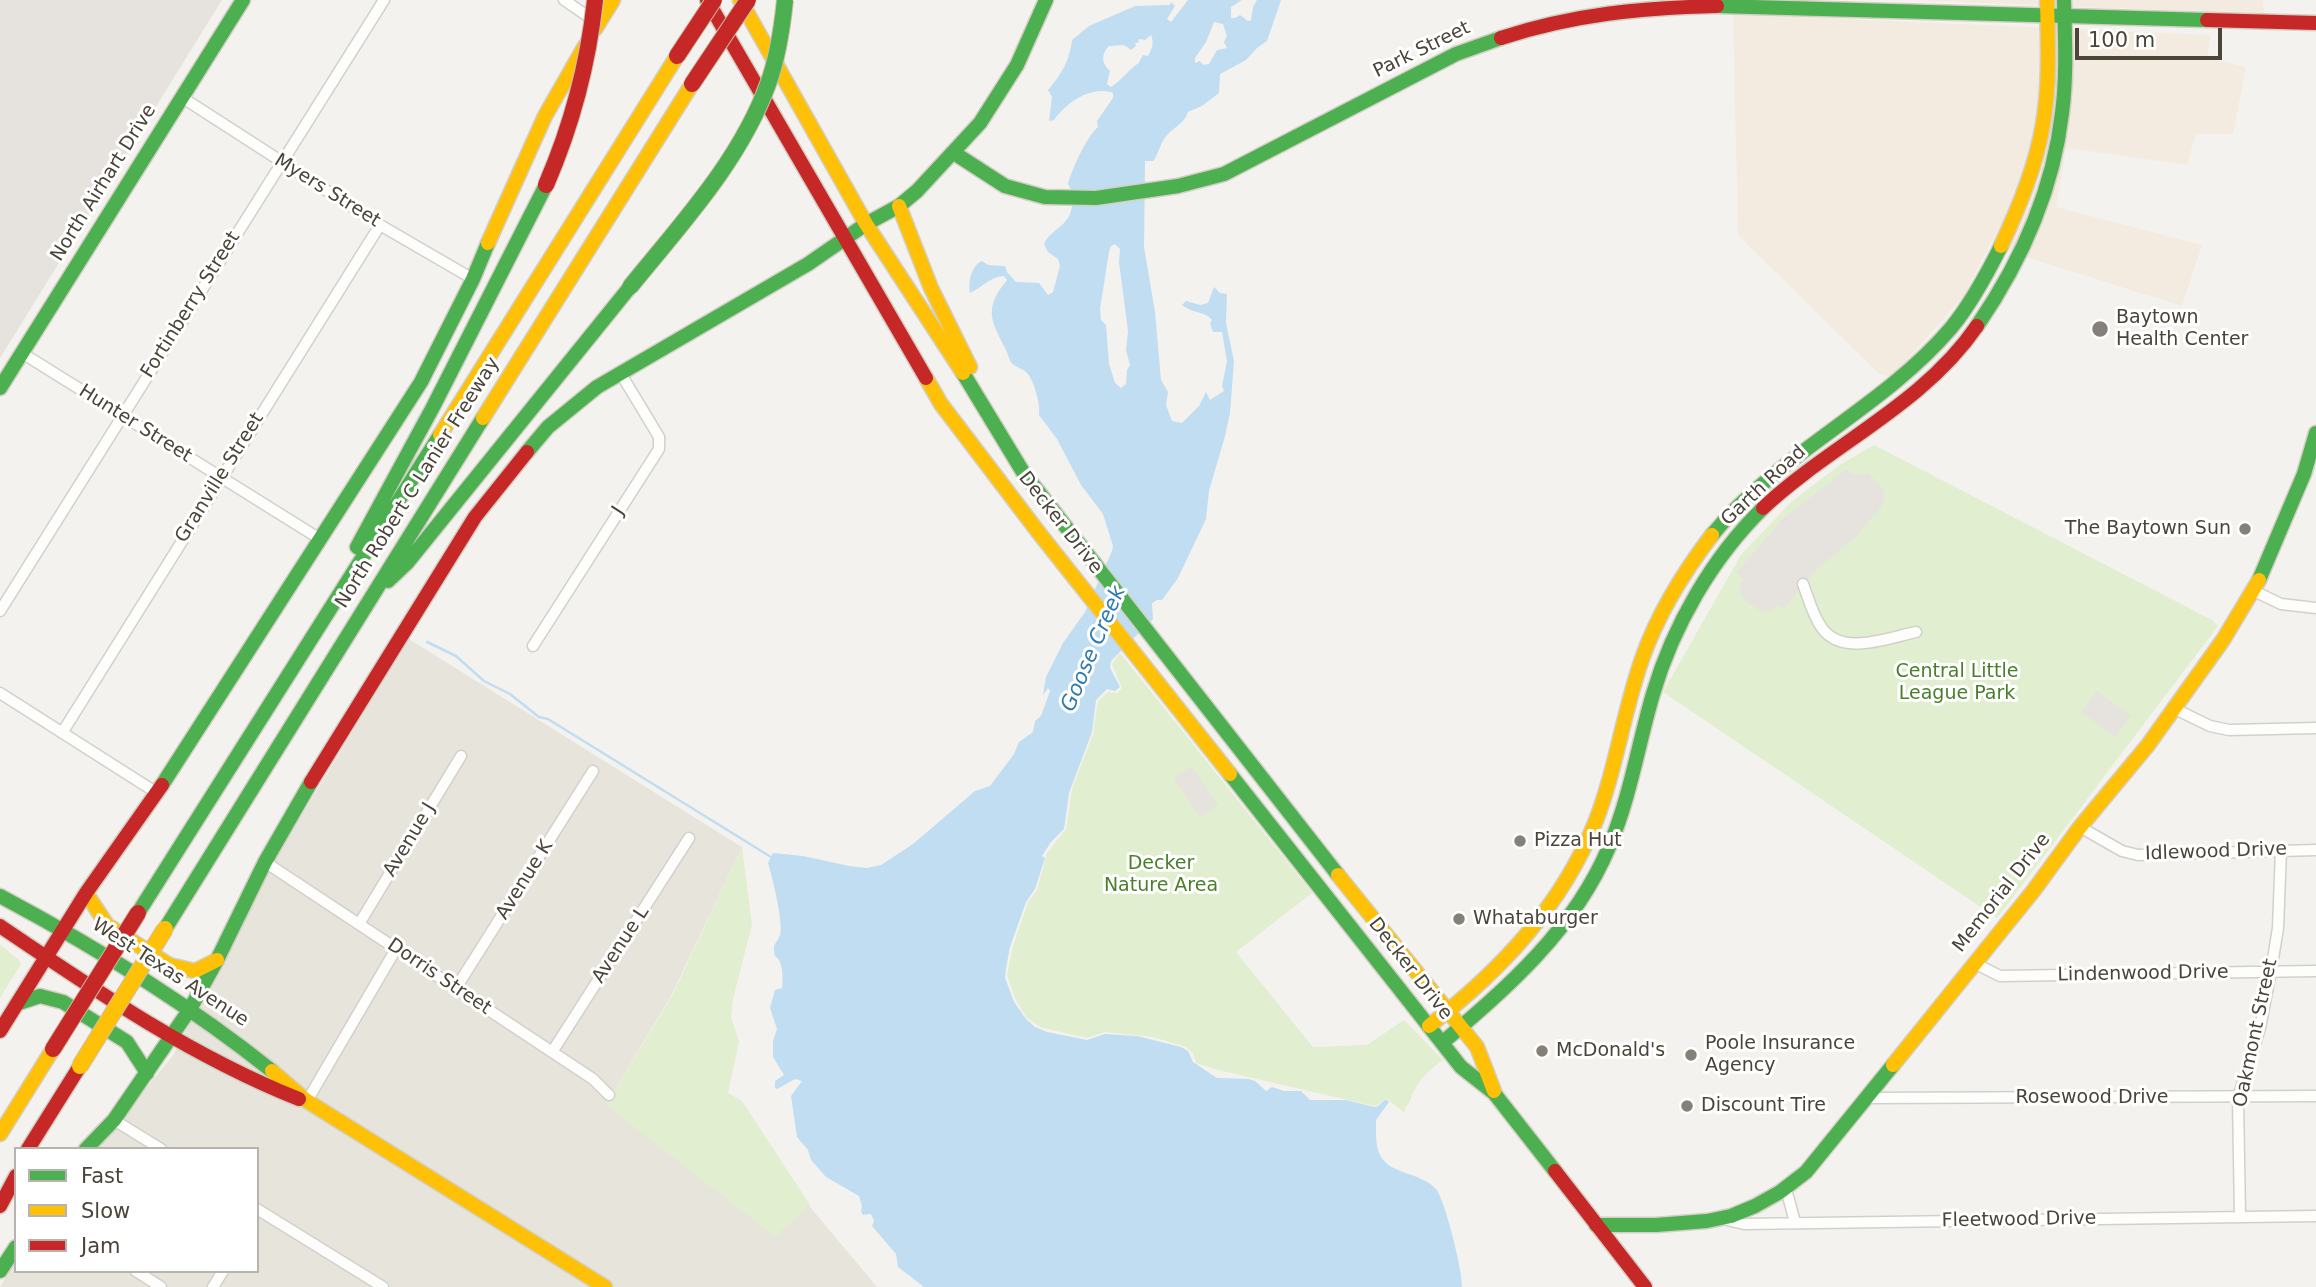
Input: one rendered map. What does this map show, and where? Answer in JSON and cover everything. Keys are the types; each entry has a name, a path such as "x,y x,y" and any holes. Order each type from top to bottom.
{"main road":[{"name":"North Airhart Drive","path":"0,388 243,0"},
{"path":"314,632 326,600 433,407 546,185 579,98 593,29 595,0"},
{"path":"0,1031 86,893 157,793 421,382 473,279 508,194 545,116 613,0"},
{"name":"Decker Drive","path":"707,0 941,404 1039,533 1429,1027 1461,1067 1494,1093 1645,1287"},
{"name":"North Robert C Lanier Freeway","path":"29,1088 713,0"},
{"name":"Decker Drive","path":"740,0 866,224 1023,472 1343,883 1477,1047 1494,1093"},
{"name":"North Robert C Lanier Freeway","path":"30,1147 405,540 692,84 748,0"},
{"path":"374,594 407,563 724,169 758,113 774,69 780,46 785,0"},
{"path":"88,1147 114,1120 190,1009 265,862 327,754 475,517 548,427 597,387 808,264 866,224 899,206 917,191 981,123 1023,53 1046,0"},
{"name":"Park Street","path":"954,153 1003,185 1054,198 1082,199 1166,189 1224,174 1456,54 1485,42 1593,15 1660,7 2056,8 2316,23"},
{"name":"Garth Road","path":"1429,1027 1500,966 1557,898 1574,870 1607,786 1644,648 1679,582 1700,552 1753,490 1884,392 1956,322 1992,262 2017,208 2042,125 2056,8"},
{"name":"Garth Road","path":"1442,1043 1510,985 1558,933 1573,912 1604,858 1619,820 1652,694 1665,658 1688,610 1741,531 1813,466 1923,387 1976,330 2013,270 2036,217 2053,167 2062,118 2056,8"},
{"path":"899,206 918,261 946,324 997,413 1023,472"},
{"path":"2017,208 2036,217"},
{"path":"1956,322 1976,330"},
{"name":"Memorial Drive","path":"1595,1225 1685,1224 1723,1219 1742,1214 1786,1189 1806,1172 2034,890 2080,827 2175,709 2254,591 2310,476 2316,432"},
{"path":"1779,469 1790,485"},
{"path":"1679,582 1697,595"},
{"path":"1632,689 1652,694"},
{"path":"1597,813 1619,820"},
{"path":"86,893 107,925 169,965 195,971 217,960"},
{"name":"West Texas Avenue","path":"0,897 63,929 190,1009 266,1063 307,1101 605,1287"},
{"name":"West Texas Avenue","path":"0,926 171,1037 274,1090 307,1101"},
{"path":"19,1003 40,996 63,1002 127,1042 147,1073"},
{"path":"0,1116 29,1088"},
{"path":"0,1134 29,1088"},
{"path":"0,1195 14,1172"},
{"path":"0,1206 14,1180"},
{"path":"0,1271 14,1250"}],"street":[{"name":"Fortinberry Street","path":"0,611 384,0"},
{"path":"564,0 598,23"},
{"name":"Myers Street","path":"183,98 380,225 473,279"},
{"name":"Granville Street","path":"62,733 380,225"},
{"name":"Hunter Street","path":"22,353 320,539"},
{"name":"J","path":"533,646 659,449 659,437 621,374"},
{"path":"1803,584 1820,625 1839,641 1859,644 1916,632"},
{"path":"2254,591 2281,604 2316,608"},
{"path":"0,694 157,793"},
{"path":"2175,709 2210,726 2230,730 2316,728"},
{"name":"Avenue J","path":"359,924 461,756"},
{"name":"Avenue K","path":"456,988 593,771"},
{"name":"Idlewood Drive","path":"2080,827 2122,851 2138,855 2316,850"},
{"name":"Avenue L","path":"552,1052 689,838"},
{"name":"Oakmont Street","path":"2240,1217 2238,1098 2260,1028 2271,971 2279,918 2281,850"},
{"name":"Dorris Street","path":"265,862 593,1079 610,1096"},
{"path":"1557,898 1573,912"},
{"path":"307,1101 396,949"},
{"name":"Lindenwood Drive","path":"1974,963 2000,976 2316,971"},
{"name":"Rosewood Drive","path":"1867,1098 2316,1096"},
{"path":"114,1120 157,1147"},
{"path":"1786,1189 1795,1222"},
{"path":"259,1213 383,1287"},
{"name":"Fleetwood Drive","path":"1723,1219 1744,1224 2316,1216"},
{"path":"139,1273 161,1287"}],"shaded area":[{"path":"0,0 222,0 0,358"},
{"path":"1908,0 2263,0 2264,14 2081,7"},
{"path":"1733,14 2210,35 2207,58 2246,67 2233,134 2196,134 2187,165 2066,148 2056,207 2202,245 2182,306 2032,259 1992,240 1963,297 1891,377 1878,373 1738,235"},
{"path":"1846,469 1854,475 1868,473 1884,491 1885,501 1876,513 1856,536 1816,570 1784,609 1779,605 1766,612 1761,611 1744,600 1739,589 1744,580 1736,573 1783,519"},
{"path":"409,639 742,847 671,996 606,1105 764,1152 877,1287 0,1287 14,1263 14,1273 259,1273 259,1147 99,1147 174,1054 265,876"},
{"path":"2097,691 2131,716 2115,737 2081,712"},
{"path":"1192,766 1218,805 1200,817 1174,778"}],"green space":[{"name":"Central Little League Park","path":"1874,445 2212,620 2218,626 1997,918 1663,692 1741,555 1791,502 1841,464"},
{"name":"Decker Nature Area","path":"1120,653 1312,893 1236,952 1313,1047 1367,1045 1404,1020 1443,1060 1413,1092 1405,1113 1386,1098 1374,1106 1218,1070 1196,1063 1193,1053 1186,1047 1153,1037 1105,1032 1087,1038 1040,1027 1026,1017 1015,998 1007,975 1013,946 1028,902 1037,890 1047,853 1066,829 1072,789 1093,734 1098,701 1108,692 1118,693 1122,688 1112,664"},
{"path":"742,847 752,925 733,999 731,1017 739,1042 728,1093 742,1101 810,1205 775,1237 606,1105 672,996"},
{"path":"0,944 21,964 0,998"}],"water":[{"name":"Goose Creek","path":"1188,0 1242,0 1231,7 1231,18 1240,15 1248,21 1251,20 1257,0 1281,0 1267,41 1246,60 1220,74 1219,93 1202,106 1188,112 1184,120 1164,139 1153,161 1145,161 1144,247 1155,312 1161,380 1168,392 1166,405 1172,421 1182,423 1199,406 1206,392 1210,400 1224,391 1222,386 1227,361 1222,332 1213,332 1210,323 1212,320 1209,317 1182,305 1186,301 1200,305 1208,303 1214,287 1220,293 1227,294 1226,323 1234,361 1230,413 1209,491 1206,519 1178,578 1162,600 1152,603 1153,619 1111,661 1110,668 1120,687 1115,691 1107,689 1096,700 1092,732 1069,793 1064,829 1042,856 1045,858 1035,889 1026,902 1010,947 1005,978 1014,1002 1026,1019 1047,1032 1087,1040 1105,1034 1137,1036 1181,1047 1188,1051 1193,1062 1217,1078 1248,1079 1255,1081 1266,1091 1272,1087 1284,1091 1301,1091 1310,1100 1346,1100 1374,1107 1386,1099 1389,1102 1376,1120 1379,1153 1392,1167 1423,1180 1436,1189 1453,1236 1462,1287 924,1287 898,1267 896,1254 872,1226 874,1221 871,1214 863,1215 861,1212 859,1196 826,1177 811,1160 808,1150 797,1137 791,1096 802,1081 795,1079 775,1088 775,1081 784,1075 773,1057 773,1041 777,1029 770,1008 775,990 782,988 783,982 781,966 774,951 781,929 768,863 773,853 867,868 881,865 913,844 975,791 990,786 1014,754 1019,742 1033,732 1035,721 1041,716 1050,691 1048,688 1043,695 1046,677 1063,643 1085,612 1112,551 1113,546 1103,514 1081,485 1057,439 1039,415 1038,398 1031,379 1025,371 1011,362 994,324 994,300 1007,280 1004,276 994,278 970,293 969,284 973,270 982,261 988,265 1005,266 1016,282 1039,283 1048,295 1053,292 1060,266 1058,259 1048,252 1044,244 1069,216 1072,201 1068,184 1070,178 1085,145 1098,127 1097,121 1113,98 1113,93 1096,91 1080,97 1065,107 1054,120 1049,121 1052,97 1048,90 1064,67 1072,40 1089,26 1135,6 1170,5 1171,2 1175,6 1167,19 1171,22","holes":["1214,22 1223,24 1227,48 1217,50 1209,64 1203,65 1200,61 1195,63 1195,58 1206,42","1151,35 1153,44 1148,56 1143,55 1138,64 1111,87 1107,84 1110,71 1103,58 1109,46 1124,45 1131,50 1139,39 1145,40","1115,244 1120,249 1119,262 1128,331 1126,350 1130,365 1126,384 1121,388 1115,383 1109,364 1106,325 1101,320 1100,309 1111,246"]}],"waterway":[{"path":"427,642 456,656 484,681 510,694 539,717 548,719 771,857"}],"traffic: fast":[{"path":"0,388 243,0"},
{"path":"630,287 708,191 742,139 768,84 779,43 785,0"},
{"path":"527,452 548,427 597,387 808,264 866,224 899,206 917,191 980,123 1017,65 1046,0"},
{"path":"1977,326 2021,251 2033,225 2051,170 2064,99 2064,0"},
{"path":"1717,6 2207,20"},
{"path":"954,153 1005,186 1045,197 1096,198 1178,186 1224,174 1456,54 1501,38"},
{"path":"357,547 433,407 546,185"},
{"path":"162,785 421,382 473,279 488,243"},
{"path":"1712,535 1768,479 1924,357 1965,309 2001,246"},
{"path":"388,581 407,563 630,287"},
{"path":"963,373 1023,472 1338,875"},
{"path":"165,929 483,418"},
{"path":"2259,580 2304,474 2316,433"},
{"path":"138,913 440,435"},
{"path":"1442,1043 1538,955 1578,905 1595,877 1623,810 1653,694 1671,643 1711,571 1763,508"},
{"path":"1230,774 1461,1067 1494,1093 1555,1171"},
{"path":"88,1147 114,1120 190,1009 265,862 311,782"},
{"path":"0,896 140,977 207,1022 272,1071"},
{"path":"19,1003 40,996 63,1002 127,1042 147,1073"},
{"path":"1596,1225 1656,1225 1707,1221 1731,1216 1755,1206 1780,1192 1806,1172 1893,1065"},
{"path":"0,1271 14,1250"}],"traffic: slow":[{"path":"595,29 613,0"},
{"path":"740,0 866,224 963,373"},
{"path":"2001,246 2026,186 2043,124 2048,78 2047,0"},
{"path":"488,243 545,116 585,46"},
{"path":"440,435 677,56"},
{"path":"483,418 692,84"},
{"path":"899,206 931,288 970,367"},
{"path":"926,378 941,404 1039,533 1230,774"},
{"path":"1429,1026 1504,960 1546,910 1565,882 1581,854 1602,803 1635,679 1648,642 1672,594 1712,535"},
{"path":"1893,1065 2148,745 2223,640 2259,580"},
{"path":"1338,875 1477,1047 1494,1091"},
{"path":"86,893 107,925 169,965 195,971 217,960"},
{"path":"80,1066 165,929"},
{"path":"0,1134 53,1049"},
{"path":"272,1071 307,1101 605,1287"}],"traffic: jam":[{"path":"546,185 578,94 595,0"},
{"path":"707,0 926,378"},
{"path":"677,56 714,0"},
{"path":"692,84 748,0"},
{"path":"1501,38 1581,18 1661,8 1717,6"},
{"path":"2207,20 2316,23"},
{"path":"1763,508 1930,379 1955,354 1977,326"},
{"path":"311,782 475,517 527,452"},
{"path":"0,1031 86,893 162,785"},
{"path":"53,1049 138,913"},
{"path":"0,926 108,998 182,1043 299,1099"},
{"path":"29,1147 80,1066"},
{"path":"1555,1171 1645,1287"},
{"path":"0,1206 14,1180"}],"place":[{"name":"Baytown Health Center","path":"2100,329"},
{"name":"The Baytown Sun","path":"2245,529"},
{"name":"Pizza Hut","path":"1520,841"},
{"name":"Whataburger","path":"1459,919"},
{"name":"McDonald's","path":"1542,1051"},
{"name":"Poole Insurance Agency","path":"1691,1055"},
{"name":"Discount Tire","path":"1687,1106"}]}
